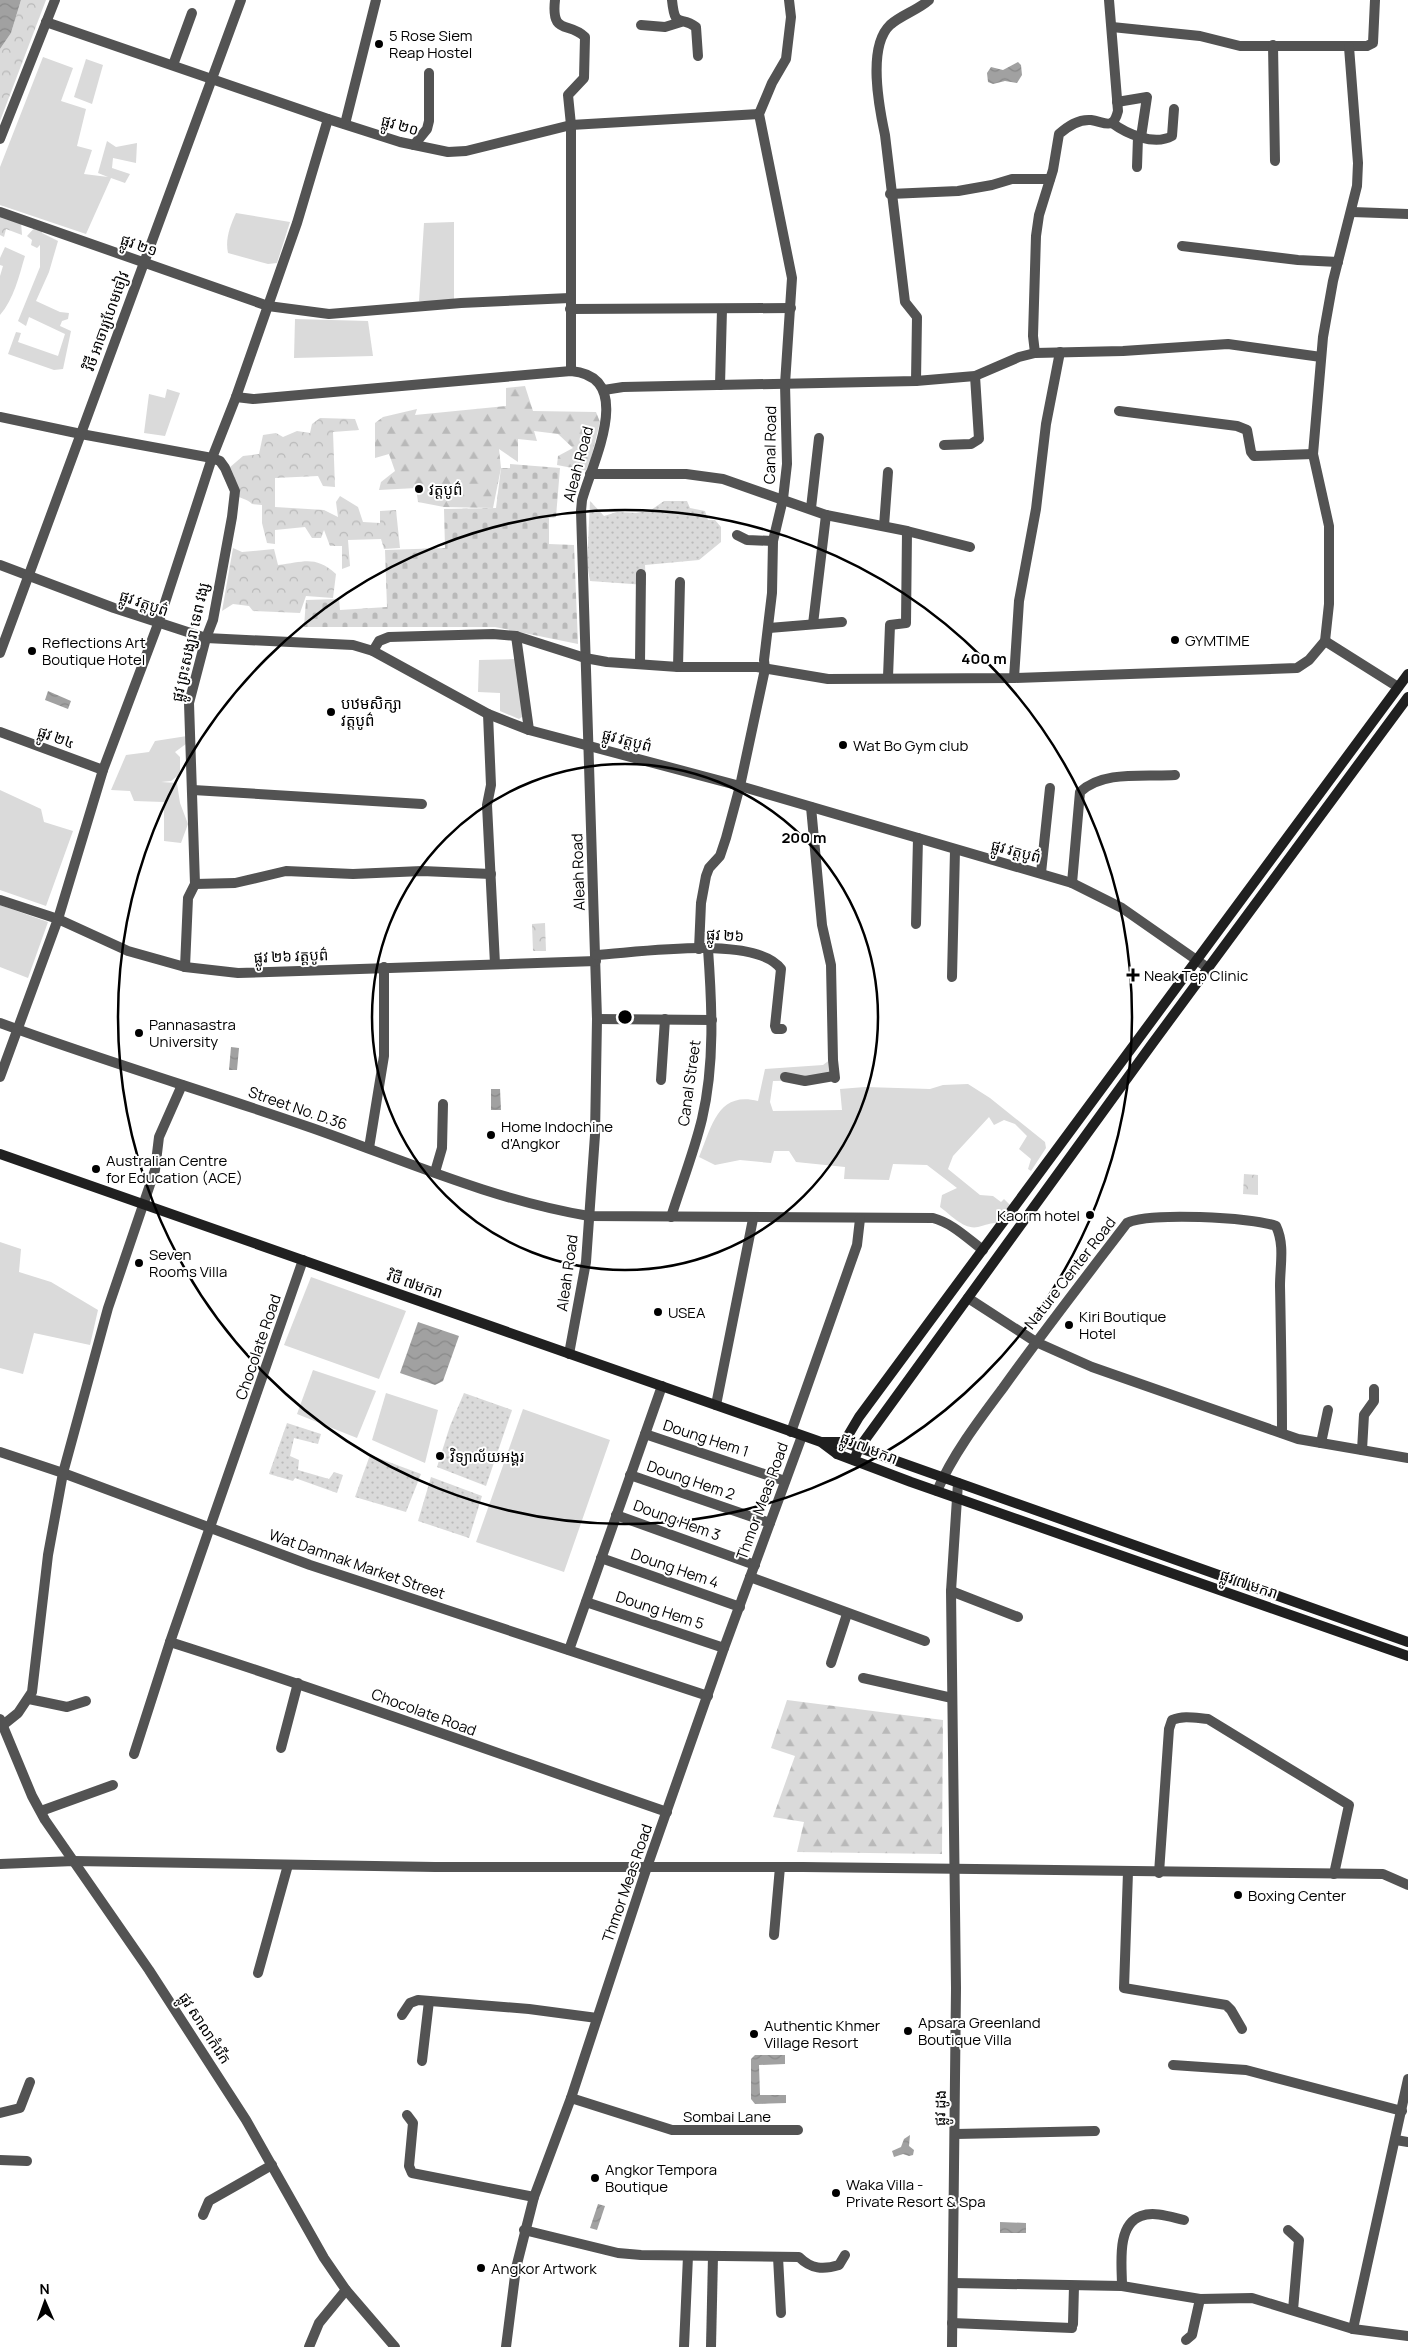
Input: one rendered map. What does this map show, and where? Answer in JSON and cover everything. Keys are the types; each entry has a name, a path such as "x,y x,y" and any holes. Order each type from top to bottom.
{"main road":[{"path":"837,1454 858,1417 1408,674"},
{"path":"854,1460 859,1448 1208,968 1408,697"},
{"name":"វិថី ៧មករា","path":"0,1154 821,1442"},
{"name":"ផ្លូវ ៧ មករា","path":"821,1442 843,1442 1408,1642"},
{"name":"ផ្លូវ ៧ មករា","path":"821,1442 837,1454 1408,1656"}],"street":[{"path":"0,139 55,0"},
{"name":"វិថី អាចារ្យហែមចៀវ","path":"1,649 241,0"},
{"path":"345,124 376,0"},
{"path":"555,0 556,21 562,28 581,33 585,37 584,78 568,95 571,125 571,371"},
{"path":"672,0 674,14 681,22 696,27 698,56"},
{"path":"759,114 769,89 786,59 791,17 789,0"},
{"path":"916,380 917,317 905,302 890,194 885,135 878,99 878,67 882,37 891,24 929,0"},
{"path":"1035,353 1033,336 1036,236 1039,216 1060,134 1073,123 1090,120 1107,125 1112,123 1118,111 1109,0"},
{"path":"1112,27 1200,36 1240,46 1367,46 1373,43 1375,0"},
{"path":"173,65 192,13"},
{"name":"ផ្លូវ ២០","path":"46,22 328,119 414,145 448,152 466,151 571,125 759,114"},
{"path":"641,25 665,27 681,22"},
{"path":"1273,45 1276,162"},
{"path":"373,651 379,641 389,637 492,634 516,636 585,658 607,662 678,668 766,668 828,679 888,677 1014,678 1297,668 1309,660 1325,641 1328,604 1329,526 1313,454 1324,330 1338,262 1357,186 1358,163 1348,47"},
{"path":"414,145 427,129 429,121 429,73"},
{"path":"1117,102 1147,97 1137,167"},
{"path":"1112,123 1140,137 1166,140 1172,136 1174,109"},
{"name":"Canal Road","path":"704,949 701,902 706,876 723,847 740,786 766,668 764,660 772,593 773,541 783,499 787,464 786,384 792,278 759,114"},
{"path":"0,1077 16,1029 58,919 103,770 158,624 212,458 236,397 297,223 328,119"},
{"path":"890,194 958,191 992,185 1012,178 1050,179"},
{"name":"ផ្លូវ ២១","path":"0,212 268,306 329,314 461,303 570,304 722,309 791,308"},
{"path":"1352,212 1408,214"},
{"path":"1182,246 1298,260 1338,262"},
{"path":"720,385 722,309"},
{"path":"236,397 253,399 571,371 590,376 604,390 623,387 916,380 976,376 1019,357 1035,353 1123,351 1228,344 1321,357"},
{"path":"1014,678 1019,601 1037,500 1046,424 1060,352"},
{"path":"944,445 971,444 979,438 976,376"},
{"name":"Aleah Road","path":"569,1354 583,1285 589,1216 595,1136 597,1019 581,511 607,411 604,390"},
{"path":"1119,411 1237,426 1247,430 1250,452 1254,456 1313,454"},
{"path":"0,418 212,458"},
{"path":"811,508 819,438"},
{"name":"ផ្លូវ ព្រះសង្ឃរា ទេព វង្ស","path":"186,967 188,898 195,884 189,703 206,638 213,620 235,491 225,468 220,461 212,458"},
{"path":"884,526 888,472"},
{"path":"590,474 695,475 723,480 811,508 826,515 907,530 970,547"},
{"path":"813,624 826,515"},
{"path":"888,677 890,625 906,622 907,530"},
{"path":"737,535 752,541 773,541"},
{"name":"ផ្លូវ វត្តបូព៌","path":"0,565 158,624 206,638 354,645 373,651 488,714 529,730 740,786 1072,883 1122,908 1208,968"},
{"path":"640,664 641,574"},
{"path":"678,668 680,582"},
{"path":"769,628 842,622"},
{"path":"516,636 529,730"},
{"path":"1325,641 1398,687"},
{"path":"488,714 490,785 487,805 492,874 495,964"},
{"name":"ផ្លូវ ២៤","path":"0,732 103,770"},
{"path":"1072,883 1080,792 1094,782 1112,778 1175,776"},
{"path":"1041,873 1050,788"},
{"path":"193,790 422,804"},
{"path":"785,1077 805,1081 835,1077 831,966 822,925 811,807"},
{"path":"916,924 918,838"},
{"path":"952,977 956,850"},
{"path":"195,884 235,883 286,871 353,874 422,872 492,874"},
{"name":"ផ្លូវ ២៦ វត្តបូព៌","path":"0,900 58,919 128,951 186,967 238,973 495,964 596,958"},
{"name":"ផ្លូវ ២៦","path":"596,958 726,948 750,951 765,956 781,969 775,1026 776,1029 782,1030"},
{"name":"Canal Street","path":"671,1217 702,1121 712,1020 704,949"},
{"path":"369,1148 384,1056 384,967"},
{"path":"597,1019 712,1020"},
{"path":"661,1080 665,1019"},
{"name":"Street No. D.36","path":"0,1023 369,1148 510,1198 556,1210 589,1216 753,1219 924,1218 942,1220 982,1250"},
{"path":"1,1721 18,1713 29,1700 34,1684 48,1555 63,1473 108,1308 155,1170 159,1137 182,1085"},
{"path":"435,1172 442,1148 443,1104"},
{"name":"Nature Center Road","path":"938,1490 943,1478 972,1430 1036,1342 1127,1223 1142,1218 1229,1218 1262,1221 1276,1226 1282,1245 1280,1284 1282,1433"},
{"path":"716,1405 753,1219"},
{"path":"791,1432 858,1246 860,1219"},
{"name":"Chocolate Road","path":"134,1754 170,1642 303,1260"},
{"path":"968,1298 1036,1342 1092,1367 1282,1433 1408,1458"},
{"path":"569,1650 662,1386"},
{"path":"1362,1450 1364,1415 1374,1401 1374,1389"},
{"path":"1321,1442 1328,1410"},
{"name":"Doung Hem 1","path":"644,1434 785,1481"},
{"name":"Thmor Meas Road","path":"506,2347 514,2284 524,2230 534,2197 578,2100 597,2018 647,1867 668,1812 724,1648 802,1436"},
{"name":"Wat Damnak Market Street","path":"0,1452 63,1473 310,1565 708,1696"},
{"name":"Doung Hem 2","path":"630,1475 770,1523"},
{"name":"ផ្លូវ ដូង","path":"952,2347 956,1988 951,1591 958,1483"},
{"name":"Doung Hem 3","path":"616,1514 755,1564"},
{"name":"Doung Hem 4","path":"601,1558 740,1607"},
{"path":"750,1578 925,1641"},
{"path":"951,1591 1018,1617"},
{"name":"Doung Hem 5","path":"586,1602 724,1648"},
{"path":"831,1664 847,1614"},
{"name":"Chocolate Road","path":"170,1642 298,1683 434,1733 668,1812"},
{"path":"863,1678 952,1698"},
{"path":"281,1748 298,1683"},
{"path":"29,1700 67,1707 86,1701"},
{"path":"1159,1873 1169,1729 1172,1720 1194,1717 1208,1719 1348,1805 1334,1874"},
{"name":"ផ្លូវ សាលាកំរើក","path":"1,1721 30,1792 41,1812 170,2002 246,2120 324,2258 346,2290 392,2346"},
{"path":"41,1812 113,1784"},
{"path":"0,1864 74,1861 288,1865 780,1867 1159,1873 1383,1874 1408,1885"},
{"path":"258,1973 288,1865"},
{"path":"774,1935 780,1867"},
{"path":"1128,1872 1124,1988 1226,2005 1242,2029"},
{"path":"402,2015 410,2003 414,2001 429,2001 529,2009 597,2018"},
{"path":"422,2061 429,2001"},
{"path":"1173,2065 1246,2070 1402,2111"},
{"path":"1353,2329 1408,2079"},
{"path":"0,2113 20,2108 30,2082"},
{"name":"Sombai Lane","path":"578,2100 672,2130 798,2130"},
{"path":"407,2116 413,2123 409,2166 412,2173 534,2197"},
{"path":"955,2134 1095,2131"},
{"path":"1396,2140 1408,2142"},
{"path":"0,2160 27,2161"},
{"path":"203,2215 209,2201 272,2165"},
{"path":"1122,2286 1122,2248 1126,2229 1132,2222 1141,2216 1154,2214 1184,2220"},
{"path":"524,2230 625,2254 799,2257 810,2267 827,2268 839,2265 845,2254"},
{"path":"1288,2230 1299,2240 1293,2310"},
{"path":"684,2347 688,2256"},
{"path":"711,2347 712,2256"},
{"path":"778,2257 781,2312"},
{"path":"953,2283 1122,2286 1200,2299 1252,2298 1353,2329 1408,2336"},
{"path":"952,2323 1072,2326 1074,2286"},
{"path":"309,2347 319,2323 346,2290"},
{"path":"1186,2340 1192,2335 1200,2299"}],"green space":[{"path":"21,0 46,0 0,121 0,49 11,33"},
{"path":"43,57 73,68 61,101 86,109 77,146 92,150 84,174 108,177 98,173 107,141 116,147 137,143 136,163 113,158 112,168 130,174 125,183 111,178 86,234 0,205 0,167"},
{"path":"86,59 103,65 92,104 74,97"},
{"path":"236,213 290,222 277,263 268,264 228,253 229,233"},
{"path":"0,215 21,222 22,235 6,229 4,237 0,235"},
{"path":"454,222 454,301 419,301 424,223"},
{"path":"37,225 42,228 42,233 58,241 49,272 36,301 60,312 69,313 68,319 62,321 60,326 71,331 63,369 54,370 8,354 16,332 21,333 18,342 58,356 65,334 29,317 26,326 18,321 40,267 40,245 37,248 31,245 32,240 27,236"},
{"path":"5,247 25,256 12,295 0,315 0,276 3,266 0,265 0,258"},
{"path":"295,319 368,321 373,356 294,358"},
{"path":"525,386 533,411 596,412 600,422 588,471 557,465 558,456 573,448 558,434 534,431 537,441 518,439 518,462 499,449 501,468 493,508 444,507 418,502 416,488 379,490 381,482 395,471 389,454 375,458 375,423 383,417 417,409 415,415 506,406 506,388"},
{"path":"167,389 180,393 165,436 144,433 149,394 165,398"},
{"path":"320,418 355,419 359,430 333,432 335,487 323,486 318,476 275,478 275,507 324,510 338,517 336,502 340,496 358,507 363,522 380,523 380,511 396,510 400,548 384,549 381,539 348,540 350,566 342,569 342,546 330,546 324,530 321,538 312,538 305,527 275,530 275,544 267,543 262,523 262,505 252,504 237,496 228,486 222,474 243,456 259,454 263,435 276,433 283,437 297,431 310,433 312,424"},
{"path":"510,464 560,468 556,517 549,518 549,544 574,545 578,644 495,627 304,627 306,600 339,599 340,610 387,607 385,550 445,548 444,509 496,508 501,468 510,468"},
{"path":"590,501 604,516 617,512 636,513 651,510 664,501 687,501 690,508 705,511 708,520 715,520 721,527 721,542 699,560 645,565 646,585 590,581 587,565"},
{"path":"233,548 242,552 274,549 278,565 309,561 322,564 336,574 333,598 306,596 300,613 253,611 249,606 233,604 222,611"},
{"path":"516,659 525,715 519,719 500,711 500,693 478,692 479,660"},
{"path":"187,736 190,741 175,752 180,757 180,774 171,781 161,782 177,783 180,803 188,824 181,843 164,841 164,802 134,801 130,791 111,790 126,755 149,752 155,741"},
{"path":"0,790 41,809 44,822 73,831 46,906 0,890"},
{"path":"0,905 48,922 28,978 0,967"},
{"path":"545,923 546,951 533,951 532,924"},
{"path":"831,1059 833,1080 773,1081 770,1102 773,1111 842,1110 840,1089 865,1087 930,1089 943,1085 968,1084 990,1098 1045,1142 1046,1148 1031,1171 1028,1169 1031,1159 1019,1149 1027,1136 1015,1124 1004,1120 994,1125 989,1117 953,1156 948,1169 980,1195 993,1196 1001,1202 1004,1199 1012,1207 1002,1223 973,1227 953,1218 940,1207 942,1195 957,1188 927,1165 893,1164 889,1180 844,1179 845,1167 796,1162 789,1151 774,1151 771,1163 740,1160 715,1165 699,1157 713,1123 725,1106 733,1101 744,1099 758,1101 765,1069 823,1065"},
{"path":"1244,1174 1258,1175 1258,1195 1243,1194"},
{"path":"0,1242 21,1249 19,1272 51,1282 98,1310 90,1345 34,1333 23,1374 0,1368"},
{"path":"311,1277 406,1311 379,1379 284,1345"},
{"path":"313,1370 376,1391 357,1438 297,1414"},
{"path":"386,1393 438,1410 425,1463 372,1440"},
{"path":"464,1393 512,1410 486,1486 437,1467 450,1426"},
{"path":"523,1409 610,1440 564,1572 476,1542"},
{"path":"287,1423 321,1434 318,1444 294,1438 290,1456 299,1460 298,1470 329,1479 334,1472 343,1475 337,1493 295,1478 293,1481 269,1474"},
{"path":"370,1455 421,1474 406,1512 355,1497"},
{"path":"431,1477 482,1496 469,1538 418,1521"},
{"path":"787,1700 943,1720 942,1854 797,1852 804,1822 773,1817 795,1756 771,1748"}],"water":[{"path":"0,0 21,0 11,33 0,49"},
{"path":"1018,62 1021,65 1022,75 1017,83 1005,81 993,84 988,82 987,73 991,67 1003,70"},
{"path":"48,691 71,701 68,709 45,700"},
{"path":"231,1047 239,1048 237,1070 229,1070"},
{"path":"491,1089 500,1089 501,1110 491,1110"},
{"path":"418,1322 459,1336 443,1381 435,1385 400,1373"},
{"path":"755,2055 785,2055 785,2064 759,2065 760,2095 786,2095 786,2103 755,2104 751,2099 751,2059"},
{"path":"910,2135 909,2146 914,2150 913,2155 903,2154 894,2157 892,2151 901,2147 904,2139"},
{"path":"598,2204 605,2206 597,2230 590,2228"},
{"path":"1000,2222 1026,2223 1026,2233 1000,2233"}],"place":[{"name":"5 Rose Siem Reap Hostel","path":"379,44"},
{"name":"វត្តបូព៌","path":"419,489"},
{"name":"GYMTIME","path":"1175,640"},
{"name":"Reflections Art Boutique Hotel","path":"32,651"},
{"name":"បឋមសិក្សា វត្តបូព៌","path":"331,712"},
{"name":"Wat Bo Gym club","path":"843,745"},
{"name":"Neak Tep Clinic","path":"1133,975"},
{"name":"Pannasastra University","path":"139,1033"},
{"name":"Home Indochine d'Angkor","path":"491,1135"},
{"name":"Australian Centre for Education (ACE)","path":"96,1169"},
{"name":"Kaorm hotel","path":"1090,1215"},
{"name":"Seven Rooms Villa","path":"139,1263"},
{"name":"USEA","path":"658,1312"},
{"name":"Kiri Boutique Hotel","path":"1069,1325"},
{"name":"វិទ្យាល័យអង្គរ","path":"440,1456"},
{"name":"Boxing Center","path":"1238,1895"},
{"name":"Apsara Greenland Boutique Villa","path":"908,2031"},
{"name":"Authentic Khmer Village Resort","path":"754,2034"},
{"name":"Angkor Tempora Boutique","path":"595,2178"},
{"name":"Waka Villa - Private Resort & Spa","path":"836,2193"},
{"name":"Angkor Artwork","path":"481,2268"}]}
